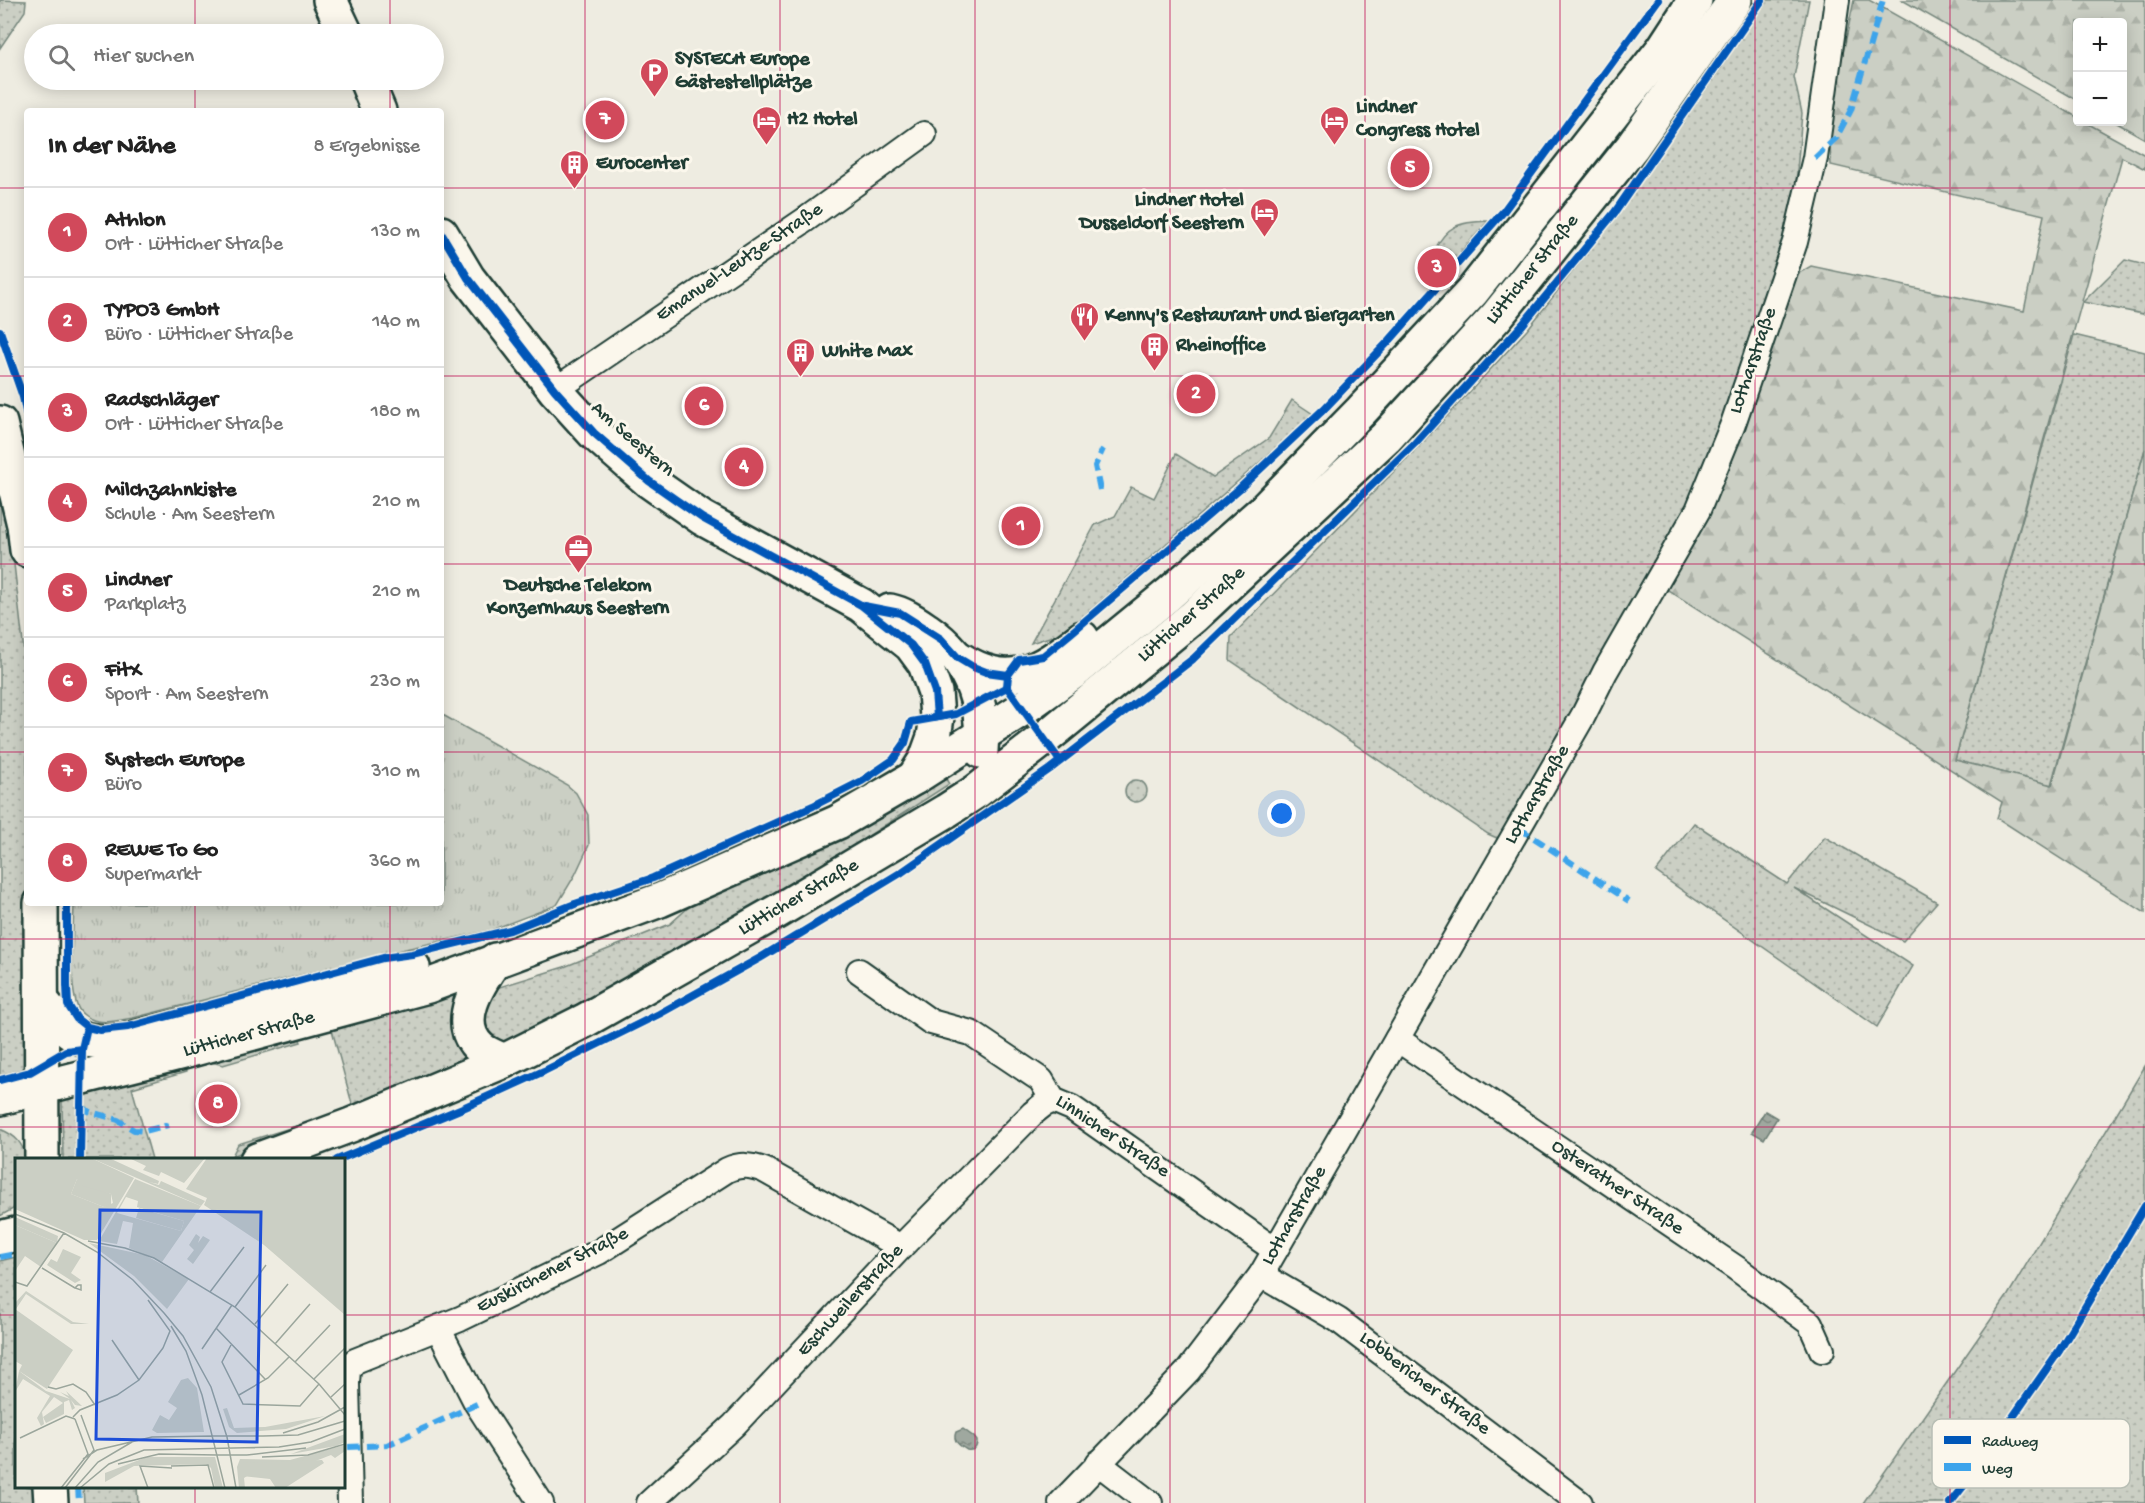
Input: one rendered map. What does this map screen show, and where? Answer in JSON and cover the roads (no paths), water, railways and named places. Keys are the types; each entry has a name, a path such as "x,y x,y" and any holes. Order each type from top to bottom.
{"main road":[{"path":"330,0 341,24"},
{"name":"Lütticher Straße","path":"0,1098 428,986 660,900 838,822 915,778 983,734 1067,677 1101,650 1263,511 1310,464 1472,292 1662,49 1695,0"},
{"name":"Lütticher Straße","path":"263,1158 351,1125 504,1061 604,1010 946,811 977,791 1044,739 1193,617 1386,437 1497,317 1618,165 1692,64 1735,0"},
{"path":"370,90 378,108"},
{"name":"Am Seestern","path":"444,238 468,278 555,390 594,433 658,487 702,518 861,605"},
{"path":"0,423 24,532"},
{"path":"958,658 980,670 1008,675 1023,674 1040,667 1061,654 1156,581 1271,480 1310,464"},
{"path":"861,605 900,614 940,639 958,658 972,680 980,702 983,734 981,753 976,766 967,777 949,789 946,811"},
{"path":"861,605 911,645 924,664 935,692 938,717 934,737 926,759 915,778"},
{"path":"41,906 42,1158"},
{"path":"42,1000 75,1037 98,1043 116,1041 441,960 495,960"},
{"path":"495,960 484,975 472,1001 468,1027 471,1038 478,1046 504,1061"},
{"path":"0,1238 15,1234"},
{"path":"50,1488 51,1503"}],"street":[{"name":"Lotharstraße","path":"1061,1503 1188,1371 1262,1275 1584,716 1605,672 1698,510 1733,424 1795,242 1815,158 1837,0"},
{"name":"Emanuel-Leutze-Straße","path":"555,390 805,220 924,134"},
{"name":"Linnicher Straße","path":"859,971 931,1022 971,1033 1041,1080 1053,1100 1072,1108 1275,1250"},
{"name":"Osterather Straße","path":"1397,1039 1736,1268 1810,1323 1822,1350"},
{"name":"Eschweilerstraße","path":"649,1503 734,1425 901,1247 1033,1113 1053,1100"},
{"name":"Euskirchener Straße","path":"350,1503 347,1395 348,1370 355,1361 438,1328 598,1252 727,1170 738,1165 752,1165 764,1170 901,1247"},
{"name":"Lobbericher Straße","path":"1262,1275 1338,1320 1580,1503"},
{"path":"438,1328 477,1404 541,1503"},
{"path":"1098,1463 1150,1503"}],"water":[{"path":"1765,1111 1777,1118 1764,1139 1752,1132"},
{"path":"963,1429 977,1441 973,1449 967,1450 956,1441 956,1432"}],"place":[{"name":"SYSTECH Europe Gästestellplätze","path":"654,98"},
{"name":"Systech Europe","path":"605,120"},
{"name":"H2 Hotel","path":"766,146"},
{"name":"Lindner Congress Hotel","path":"1335,146"},
{"name":"Lindner","path":"1410,168"},
{"name":"Eurocenter","path":"575,190"},
{"name":"Lindner Hotel Dusseldorf Seestern","path":"1265,238"},
{"name":"Radschläger","path":"1437,268"},
{"name":"Kenny's Restaurant und Biergarten","path":"1084,342"},
{"name":"Rheinoffice","path":"1155,372"},
{"name":"White Max","path":"801,378"},
{"name":"TYPO3 GmbH","path":"1196,394"},
{"name":"FitX","path":"704,406"},
{"name":"Milchzahnkiste","path":"744,467"},
{"name":"Athlon","path":"1021,526"},
{"name":"Deutsche Telekom Konzernhaus Seestern","path":"578,574"},
{"name":"REWE To Go","path":"218,1104"}]}
